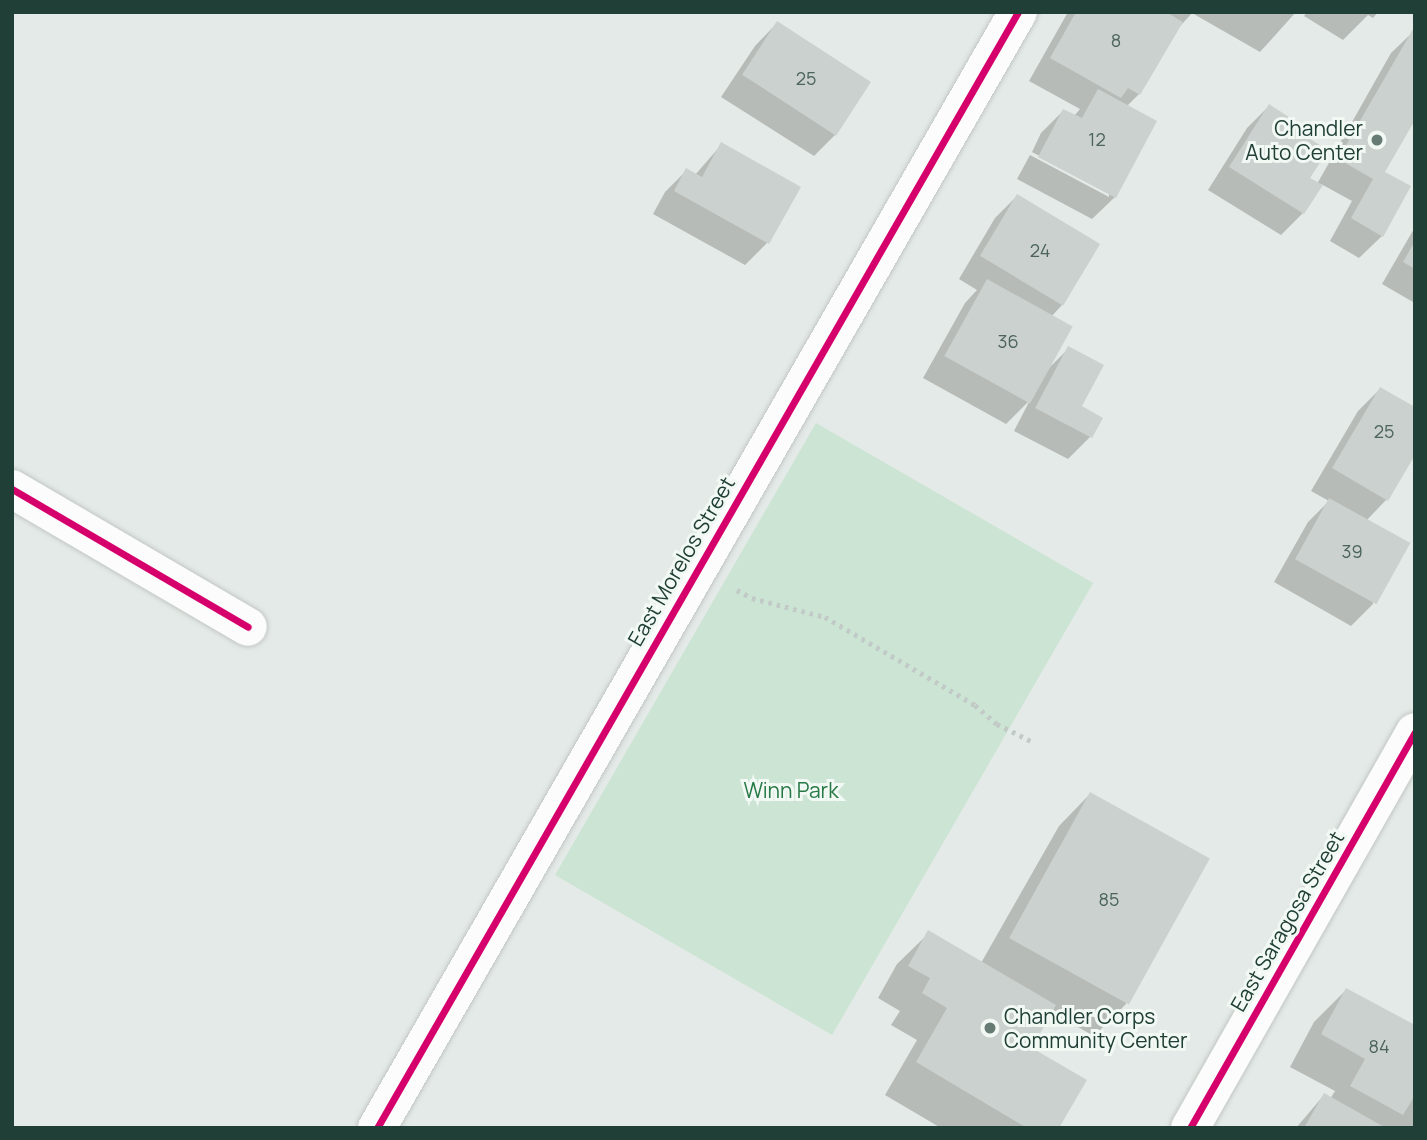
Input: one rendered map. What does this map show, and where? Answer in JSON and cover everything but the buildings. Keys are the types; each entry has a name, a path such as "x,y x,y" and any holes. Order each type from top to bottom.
{"street":[{"name":"East Morelos Street","path":"377,1128 1018,12"},
{"path":"12,489 248,627"},
{"name":"East Saragosa Street","path":"1190,1128 1415,732"}],"path":[{"path":"696,569 752,598 825,617 975,705 997,724 1033,742"}],"green space":[{"name":"Winn Park","path":"816,423 1093,583 832,1035 555,875"}],"cycle path":[{"path":"377,1128 1018,12"},
{"path":"12,489 248,627"},
{"path":"1190,1128 1415,732"}],"place":[{"name":"Chandler Auto Center","path":"1377,140"},
{"name":"Chandler Corps Community Center","path":"990,1028"}]}
